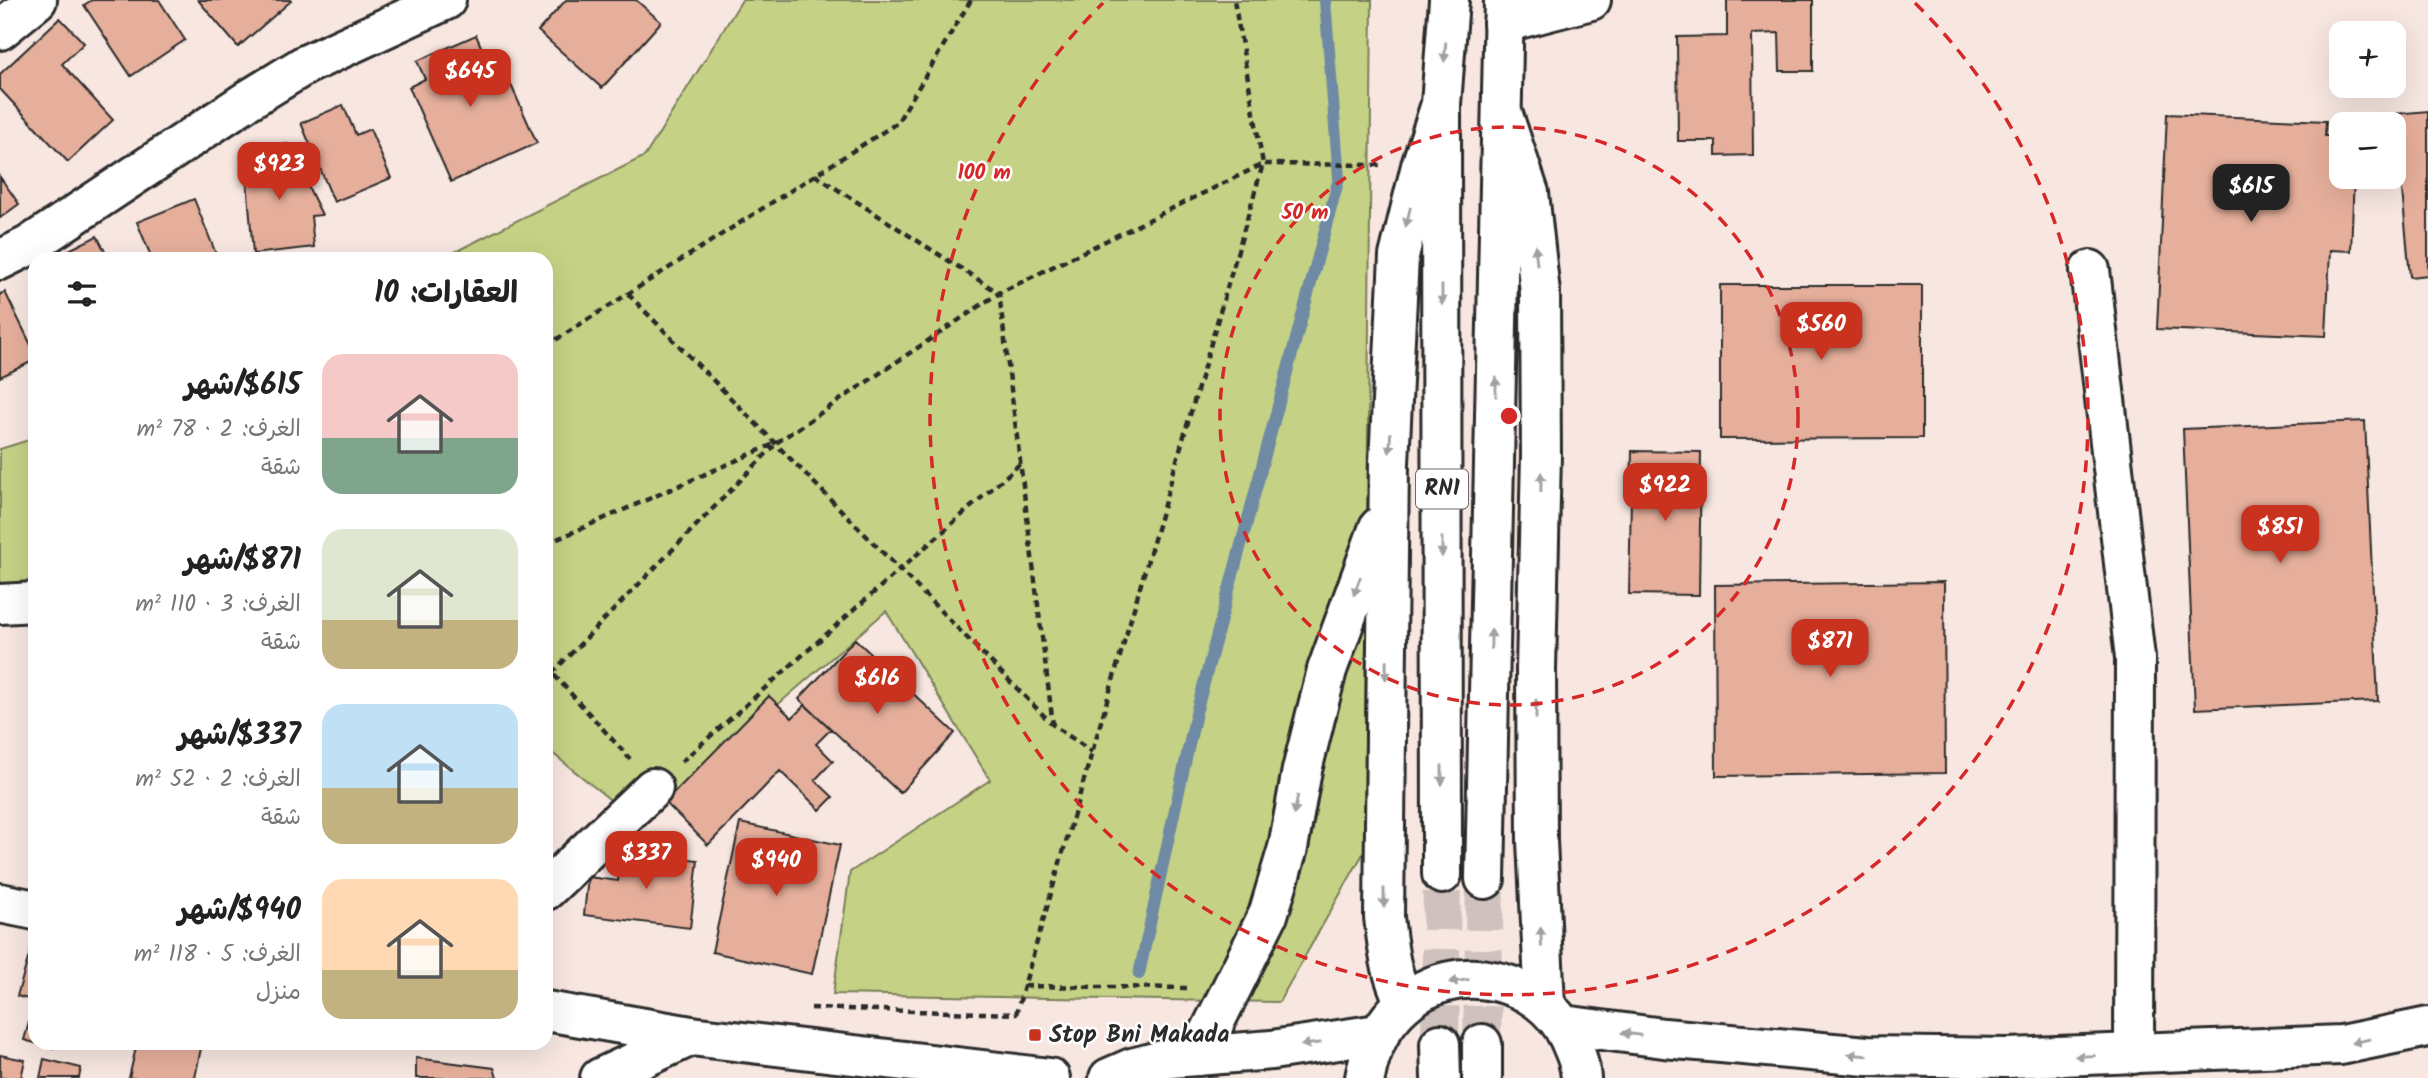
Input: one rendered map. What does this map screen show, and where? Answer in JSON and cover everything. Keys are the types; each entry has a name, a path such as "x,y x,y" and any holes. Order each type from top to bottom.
{"main road":[{"path":"0,30 37,0"},
{"path":"0,260 28,246 247,100 305,65 446,0"},
{"name":"RN1","path":"1442,874 1441,104 1448,0"},
{"path":"1503,12 1591,0"},
{"name":"RN1","path":"1485,879 1503,12"},
{"path":"1405,1003 1391,970 1384,917 1389,499 1399,257 1421,166 1441,104"},
{"path":"1502,112 1529,193 1540,293 1541,455 1536,669 1536,841 1554,1015 1580,1064 1581,1078"},
{"path":"2090,270 2135,658 2134,1054"},
{"path":"1198,1056 1268,915 1288,848 1302,770 1327,670 1389,499"},
{"path":"0,604 28,602"},
{"path":"553,883 653,788"},
{"path":"0,903 28,909"},
{"path":"1365,1078 1368,1060 1378,1034 1405,1003 1431,987 1460,979 1491,979 1520,988 1554,1015 1664,1038 1867,1056 2008,1058 2340,1045 2428,1027"},
{"path":"553,1012 691,1036 1050,1078"},
{"path":"1109,1078 1132,1068 1171,1058 1272,1050 1378,1034"},
{"path":"600,1078 691,1036"}],"path":[{"path":"553,342 897,122 971,0"},
{"path":"809,1007 1016,1014 1263,164 1234,0"},
{"path":"553,541 776,443 999,293 1263,164 1360,165"},
{"path":"815,175 999,293 1053,725"},
{"path":"628,294 1053,725 1092,752"},
{"path":"553,672 776,443"},
{"path":"553,674 623,749 653,788 1021,463"},
{"path":"1024,986 1231,988"}],"green space":[{"path":"742,0 1372,0 1364,852 1279,1002 833,994 850,872 990,780 886,611 640,824 553,754 553,252 455,252 645,156"},
{"path":"28,440 28,587 0,588 0,449"}],"building":[{"path":"92,0 159,0 185,40 131,76 84,5"},
{"path":"198,0 290,0 291,1 238,47"},
{"path":"566,0 636,0 661,22 602,88 538,31"},
{"path":"1727,0 1813,0 1813,71 1780,71 1779,33 1752,34 1753,155 1716,156 1716,141 1678,141 1677,37 1727,36"},
{"path":"60,18 84,43 62,64 113,120 68,162 0,89 0,74"},
{"path":"476,35 488,63 499,58 537,143 451,182 409,87 425,79 417,61"},
{"path":"343,105 356,135 370,129 391,178 334,202 301,123"},
{"path":"2428,111 2428,275 2410,277 2402,189 2406,189 2406,113"},
{"path":"2167,114 2326,121 2325,136 2329,136 2329,189 2354,189 2351,251 2330,250 2326,336 2157,329"},
{"path":"287,144 322,215 311,216 314,247 253,252 245,155"},
{"path":"0,177 19,204 0,218"},
{"path":"194,199 215,252 149,252 137,222"},
{"path":"97,236 105,252 65,252"},
{"path":"1720,285 1922,285 1922,438 1720,439"},
{"path":"5,292 28,339 28,363 0,377 0,294"},
{"path":"2365,421 2378,701 2195,709 2183,429"},
{"path":"1632,451 1701,452 1699,595 1629,594"},
{"path":"1944,582 1945,773 1716,776 1715,585"},
{"path":"855,639 955,733 900,793 799,699"},
{"path":"769,696 792,718 805,705 831,729 816,744 833,761 815,780 833,797 820,810 780,771 708,845 665,802"},
{"path":"740,823 840,845 812,974 712,952"},
{"path":"623,844 640,846 637,874 660,876 649,874 652,854 698,860 690,928 584,915 588,877 618,881"},
{"path":"28,959 28,999 17,996"},
{"path":"135,1050 201,1050 195,1078 129,1078"},
{"path":"0,1055 25,1060 21,1078 0,1078"},
{"path":"416,1058 494,1068 497,1078 416,1078"},
{"path":"44,1059 81,1068 79,1078 40,1078"}],"waterway":[{"path":"1139,974 1196,713 1339,178 1325,0"}],"tunnel":[{"path":"1440,1044 1442,874"},
{"path":"1482,1044 1485,879"}],"place":[{"name":"Stop Bni Makada","path":"1035,1035"}]}
